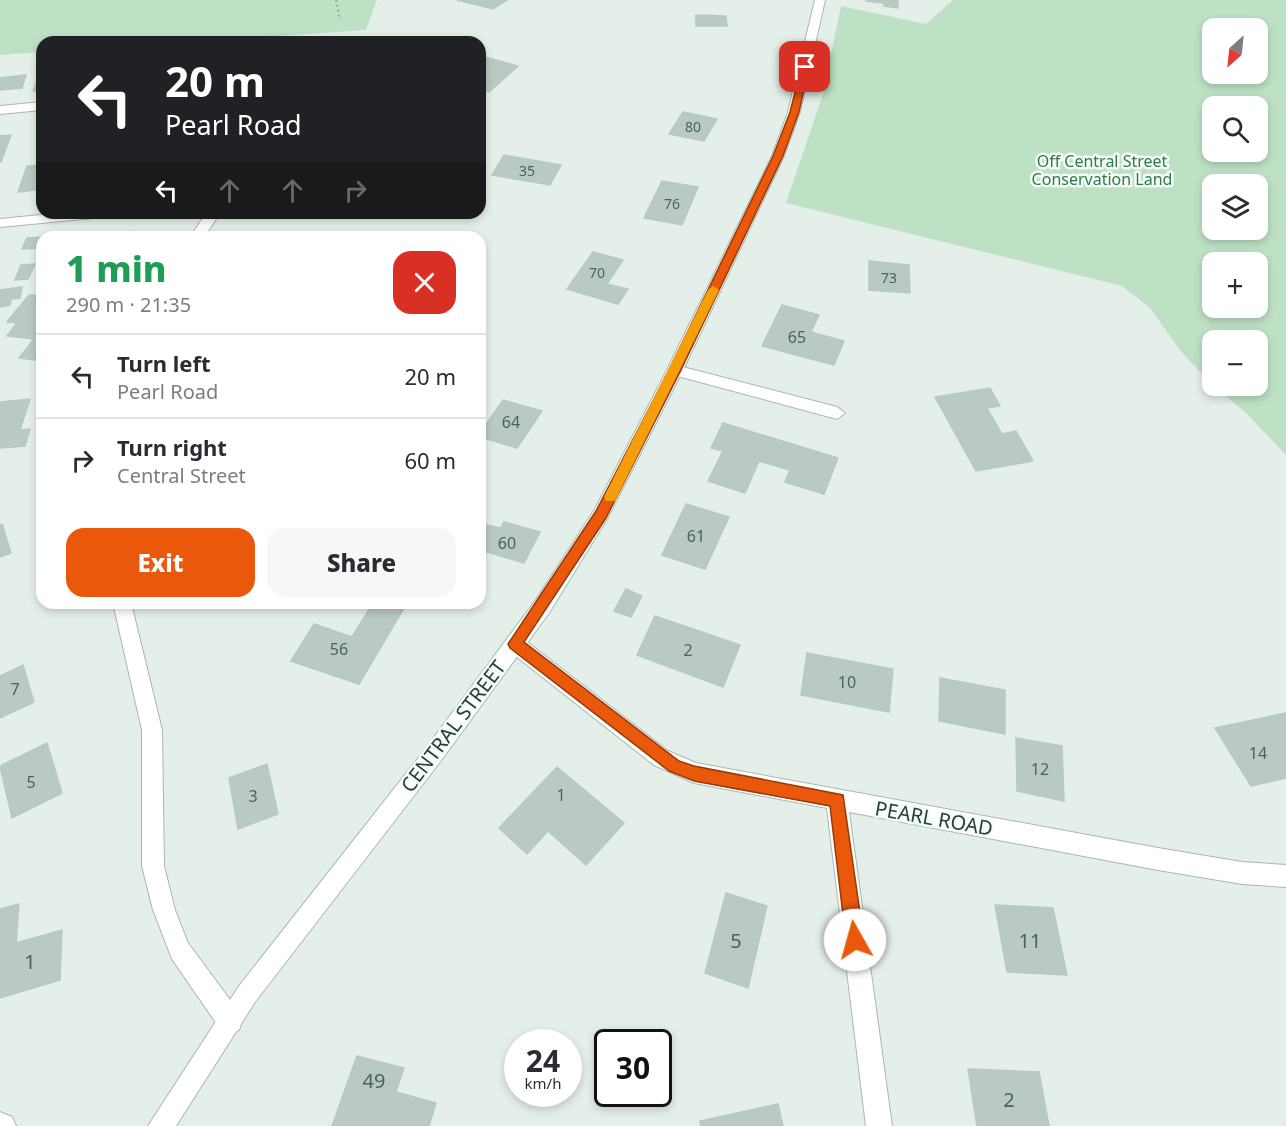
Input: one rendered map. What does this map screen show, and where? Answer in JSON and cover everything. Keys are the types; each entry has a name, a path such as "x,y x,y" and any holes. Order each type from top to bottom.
{"street":[{"name":"CENTRAL STREET","path":"161,1126 254,985 433,756 515,644 601,514 675,370 787,132 820,0"},
{"path":"0,110 36,107"},
{"path":"0,223 42,219"},
{"path":"675,370 837,413"},
{"path":"123,609 152,730 153,866 164,910 180,951 230,1021"},
{"name":"PEARL ROAD","path":"515,644 674,766 694,773 1242,873 1286,876"},
{"path":"837,800 879,1126"}],"green space":[{"path":"0,0 377,0 366,30 278,36 36,36 36,52 0,55"},
{"name":"Off Central Street Conservation Land","path":"953,0 1286,0 1286,455 1245,412 1225,396 1268,396 1268,330 1202,330 1202,374 1179,349 1150,308 1122,286 786,203 823,94 841,6 926,24"}],"building":[{"path":"457,0 507,0 493,9"},
{"path":"898,0 898,8 884,6 884,3 865,1"},
{"path":"696,15 726,16 727,26 696,26"},
{"path":"486,58 518,66 489,92 486,91"},
{"path":"26,75 22,88 0,90 0,78"},
{"path":"683,112 717,119 704,141 669,134"},
{"path":"11,135 1,162 0,162 0,136"},
{"path":"504,155 561,165 550,185 492,175"},
{"path":"36,165 36,190 18,192 27,166"},
{"path":"662,181 698,187 682,225 644,218"},
{"path":"36,237 36,248 22,249 27,238"},
{"path":"593,252 623,260 607,284 628,289 618,304 567,289"},
{"path":"869,261 909,265 910,293 869,290"},
{"path":"35,264 28,279 15,280 21,265"},
{"path":"22,287 20,298 11,299 10,305 0,307 0,290"},
{"path":"29,295 36,296 36,360 19,358 34,339 7,336 17,323 7,322"},
{"path":"782,305 819,315 811,332 844,341 834,365 762,346"},
{"path":"990,388 1000,406 987,408 1002,434 1016,431 1033,461 976,471 935,397"},
{"path":"30,399 20,430 30,429 25,446 0,448 0,402"},
{"path":"503,400 542,411 517,448 486,439 486,424"},
{"path":"723,423 838,458 824,494 785,482 790,470 759,461 745,493 708,481 723,451 711,448"},
{"path":"686,504 729,517 705,569 662,555"},
{"path":"504,522 540,532 524,563 486,552 487,525 501,528"},
{"path":"2,524 11,553 0,557 0,525"},
{"path":"626,589 642,596 631,617 614,611"},
{"path":"369,609 403,609 359,684 291,661 314,624 352,637"},
{"path":"655,616 740,645 723,687 637,655"},
{"path":"807,653 893,669 889,712 801,695"},
{"path":"23,665 34,702 0,718 0,676"},
{"path":"940,678 1005,690 1005,734 939,721"},
{"path":"1286,713 1286,778 1251,786 1215,728"},
{"path":"1016,738 1062,746 1064,801 1017,791"},
{"path":"47,743 62,793 12,818 0,766"},
{"path":"267,764 278,814 238,829 229,778"},
{"path":"557,767 624,823 586,865 548,831 527,854 499,828"},
{"path":"726,893 767,906 748,988 705,973"},
{"path":"19,904 16,943 62,930 60,980 0,998 0,909"},
{"path":"995,905 1053,908 1067,975 1007,972"},
{"path":"357,1056 404,1068 396,1092 436,1103 429,1126 332,1126"},
{"path":"968,1069 1039,1072 1049,1126 977,1126"},
{"path":"778,1104 783,1126 701,1126 700,1121"}],"slow traffic":[{"path":"610,497 713,290"}],"route":[{"path":"805,67 794,112 778,156 675,370 601,514 542,607 515,644 674,766 694,773 837,800 855,940"}]}
